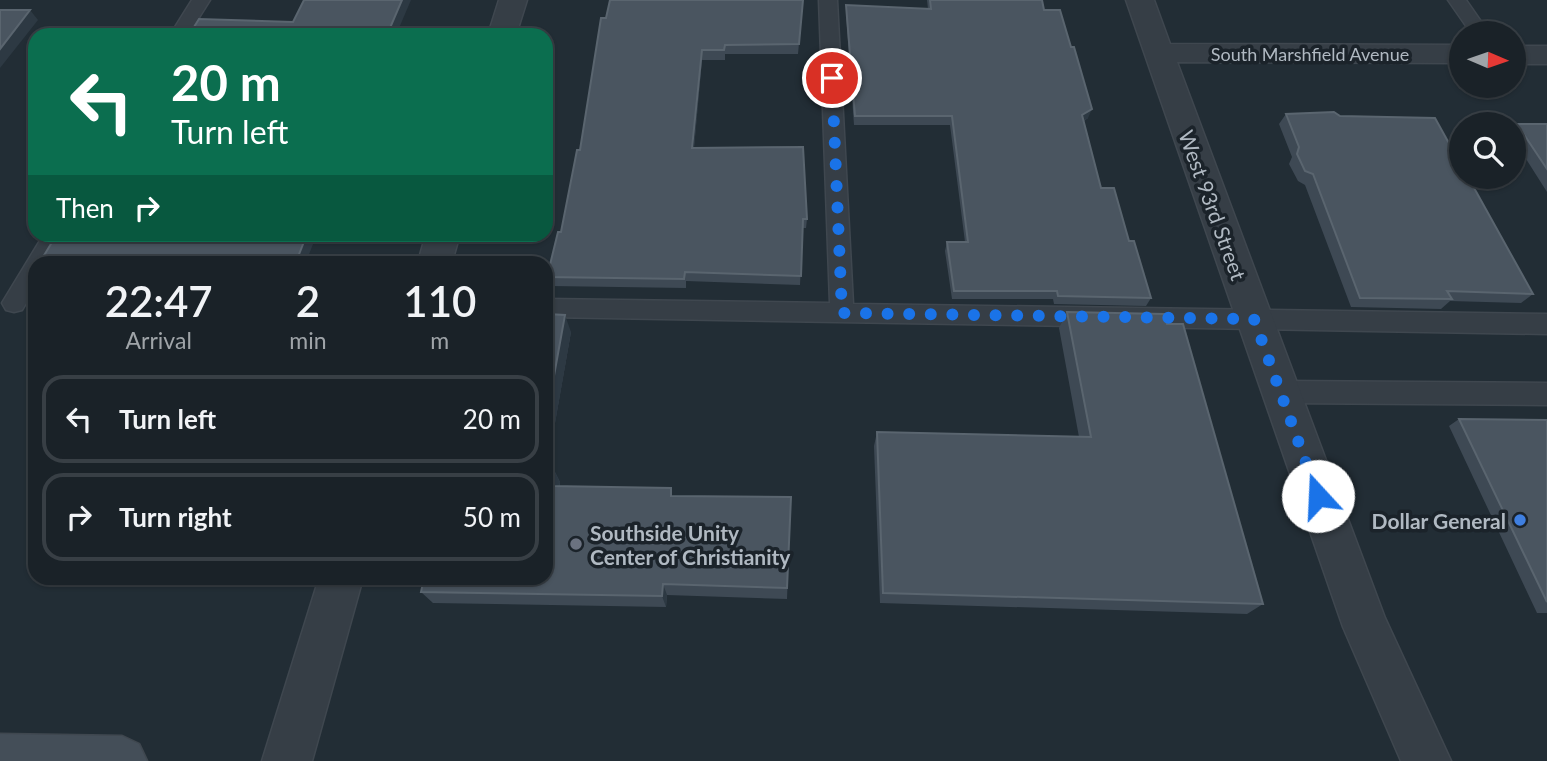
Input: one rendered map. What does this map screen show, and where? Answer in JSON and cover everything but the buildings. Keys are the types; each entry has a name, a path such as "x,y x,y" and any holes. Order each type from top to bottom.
{"main road":[{"path":"0,759 122,761"}],"street":[{"path":"504,28 513,0"},
{"name":"West 93rd Street","path":"1140,0 1366,627 1426,761"},
{"name":"South Marshfield Avenue","path":"1158,53 1449,54"},
{"path":"1526,55 1547,55"},
{"path":"286,761 339,585"}],"lane":[{"path":"183,28 201,0"},
{"path":"828,0 842,313"},
{"path":"1457,0 1472,21"},
{"path":"28,279 13,303 28,303"},
{"path":"553,308 1547,324"},
{"path":"1280,391 1547,394"}],"place":[{"name":"Dollar General","path":"1520,520"},
{"name":"Southside Unity Center of Christianity","path":"576,544"}],"route":[{"path":"832,78 842,313 1254,319 1318,496"}]}
